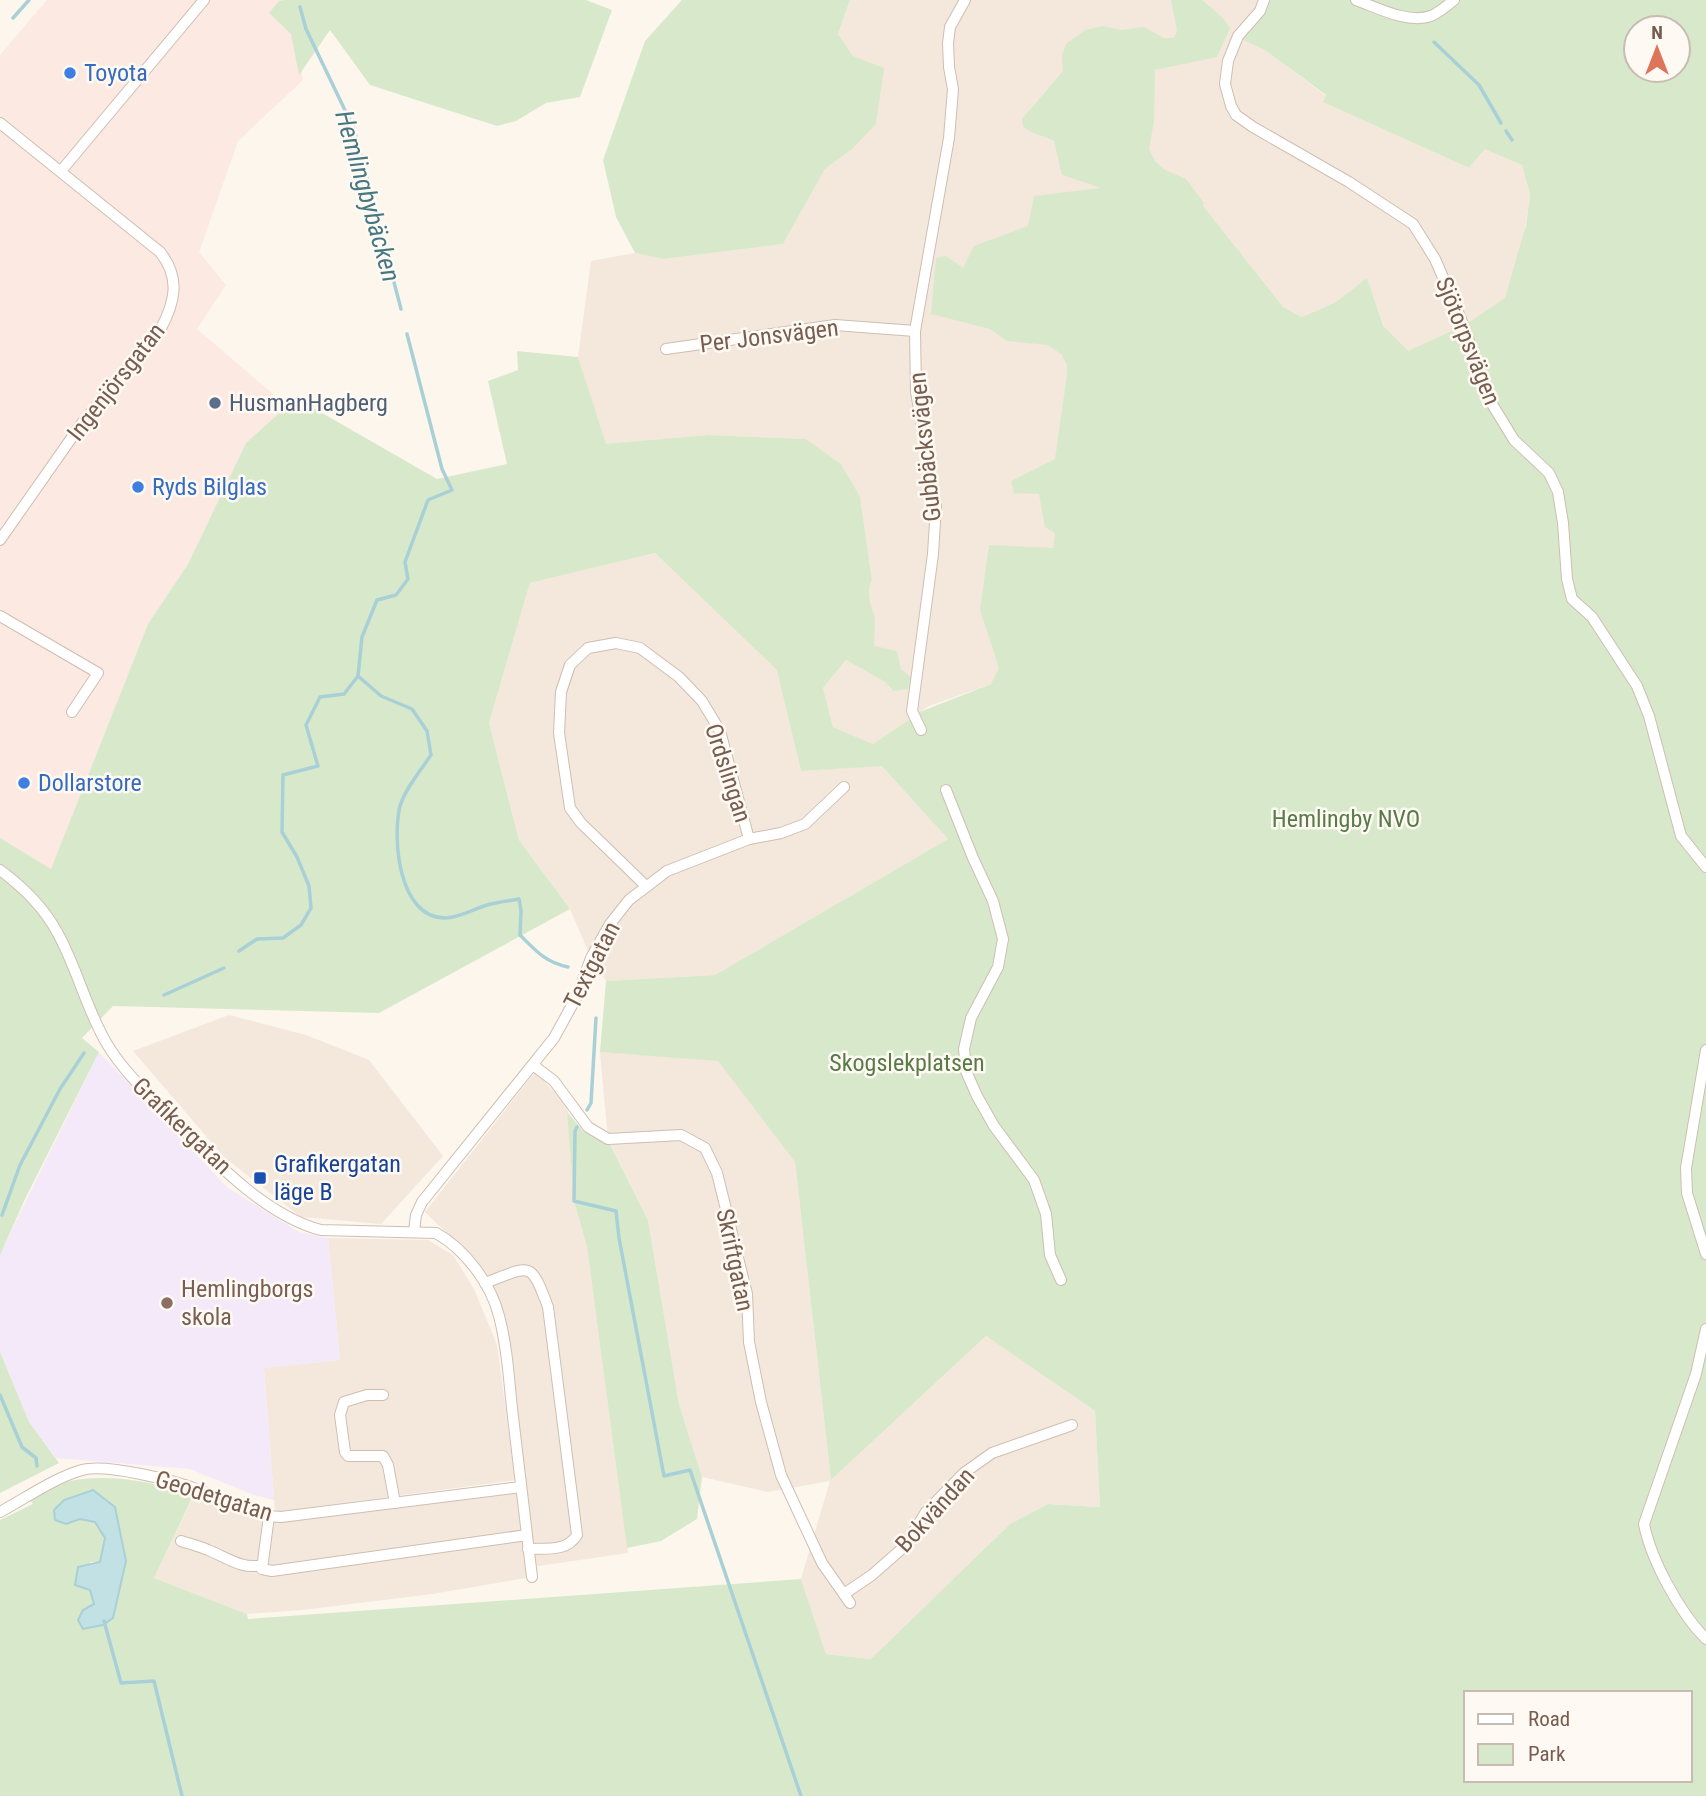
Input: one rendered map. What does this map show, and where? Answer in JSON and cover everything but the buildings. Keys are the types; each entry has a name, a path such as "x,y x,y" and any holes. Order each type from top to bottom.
{"street":[{"path":"61,171 204,0"},
{"name":"Gubbäcksvägen","path":"921,730 912,710 933,554 936,506 916,392 915,331 949,138 953,89 949,67 950,27 965,0"},
{"name":"Sjötorpsvägen","path":"1264,0 1259,11 1238,36 1228,61 1225,84 1231,106 1236,115 1253,127 1349,182 1413,224 1461,319 1492,404 1514,440 1549,473 1558,492 1567,579 1573,599 1592,617 1637,686 1649,716 1681,836 1706,867"},
{"path":"1356,0 1401,16 1419,18 1431,16 1454,0"},
{"name":"Ingenjörsgatan","path":"0,123 159,252 173,274 175,289 168,316 160,330 82,423 0,540"},
{"name":"Per Jonsvägen","path":"666,349 835,325 915,331"},
{"path":"0,616 97,673 72,712"},
{"name":"Ordslingan","path":"646,886 581,823 570,808 559,733 561,692 570,665 588,648 615,643 640,648 679,677 702,701 720,731 749,839"},
{"name":"Textgatan","path":"414,1231 416,1215 422,1202 554,1038 576,998 591,958 610,923 629,900 667,872 749,839 781,833 805,824 844,787"},
{"path":"946,790 993,901 1003,940 998,967 969,1026 964,1049 966,1071 994,1126 1034,1180 1046,1214 1050,1255 1061,1280"},
{"name":"Grafikergatan","path":"0,870 26,890 57,932 107,1044 131,1077 214,1159 256,1196 303,1226 321,1230 436,1233 462,1252 485,1283 499,1315 532,1577"},
{"path":"1706,1050 1686,1168 1687,1193 1706,1254"},
{"name":"Skriftgatan","path":"533,1065 554,1081 588,1127 608,1139 681,1135 705,1148 716,1173 747,1294 749,1342 761,1402 781,1475 822,1563 847,1599"},
{"path":"485,1283 523,1270 531,1271 537,1276 548,1307 576,1535 572,1543 564,1547 528,1549"},
{"path":"1706,1329 1696,1374 1644,1524 1648,1545 1690,1623 1706,1639"},
{"path":"383,1395 344,1402 340,1415 348,1456 383,1456 388,1465 395,1503"},
{"name":"Bokvändan","path":"847,1599 905,1546 926,1512 964,1473 992,1453 1072,1425"},
{"name":"Geodetgatan","path":"0,1512 65,1477 89,1469 148,1475 197,1489 262,1516 281,1517 521,1487"},
{"path":"269,1516 262,1569 272,1571 527,1535"},
{"path":"181,1541 237,1563 251,1567 262,1565"}],"shaded area":[{"path":"47,0 302,0 302,81 238,141 199,252 226,285 197,329 287,406 246,443 188,564 148,624 51,870 0,838 0,55"},
{"path":"850,0 1259,0 1247,36 1326,96 1324,102 1469,168 1486,148 1522,165 1530,195 1515,294 1477,350 1394,353 1367,279 1336,302 1302,317 1263,296 1055,459 1011,481 1039,494 1068,540 1142,612 991,684 929,706 873,744 833,727 823,688 846,660 885,682 893,691 901,669 874,646 874,616 869,607 872,580 860,496 841,464 806,439 708,435 605,445 578,357 591,261 635,253 665,259 783,244 825,169 851,150 853,56 838,34"},
{"path":"655,553 778,670 801,771 882,765 948,839 715,975 606,981 591,958 570,909 519,840 489,723 530,583"},
{"path":"229,1015 306,1035 369,1060 443,1156 381,1224 301,1217 224,1157 133,1051"},
{"name":"Hemlingborgs skola","path":"99,1052 228,1188 299,1232 328,1238 340,1360 264,1368 274,1500 254,1495 190,1469 56,1458 29,1422 0,1352 0,1254"},
{"path":"600,1052 718,1060 795,1162 831,1480 986,1336 1095,1411 1100,1507 1048,1504 1010,1524 872,1659 826,1654 801,1579 830,1481 768,1492 702,1477 679,1404 648,1220 608,1139"},
{"path":"535,1072 567,1105 574,1201 587,1247 628,1553 531,1567 532,1577 432,1594 247,1614 154,1578 197,1489 262,1516 521,1487 499,1315 473,1259 425,1212"},
{"path":"328,1238 428,1240 453,1255 474,1289 497,1345 515,1480 275,1512 264,1368 340,1360"}],"green space":[{"path":"586,0 612,10 580,97 546,103 516,121 497,126 370,85 330,30 299,75 291,34 269,13 279,1"},
{"path":"682,0 850,0 838,34 853,56 884,68 876,124 851,150 825,169 783,244 664,259 635,253 616,217 603,160 645,41"},
{"path":"1171,0 1202,0 1222,17 1230,28 1217,57 1155,70 1154,121 1149,149 1155,161 1165,170 1186,179 1204,203 1203,206 1283,307 1302,317 1336,302 1367,278 1384,327 1408,351 1465,325 1505,298 1526,225 1530,195 1522,165 1485,149 1469,168 1323,102 1326,95 1265,50 1239,38 1260,0 1706,0 1706,1796 0,1796 0,1520 33,1504 30,1500 70,1481 117,1479 194,1494 154,1578 247,1614 248,1619 801,1579 826,1654 871,1659 1010,1524 1048,1504 1100,1507 1095,1411 986,1336 831,1480 795,1162 718,1061 600,1052 606,981 715,975 948,839 882,766 801,771 777,670 655,553 530,583 489,723 519,840 570,909 379,1013 113,1006 82,1038 99,1052 0,1255 0,838 51,869 148,624 188,564 246,443 296,398 437,479 507,464 488,381 518,370 517,351 578,357 606,444 708,435 806,439 841,464 860,496 872,580 869,594 875,619 874,646 897,651 901,669 911,677 908,689 893,691 885,682 846,660 823,688 833,727 873,744 913,717 912,715 991,684 999,668 980,610 989,545 1053,548 1055,533 1045,527 1039,494 1014,493 1011,481 1055,459 1067,365 1062,355 1048,345 1007,341 990,329 931,314 936,258 946,256 963,268 974,246 1028,226 1034,196 1101,188 1062,175 1054,141 1030,131 1023,126 1022,119 1063,71 1062,55 1066,44 1085,30 1102,26 1122,30 1144,27 1164,38 1174,38 1177,30","holes":["115,1507 103,1625 90,1590 90,1562 100,1562 105,1538 95,1522 80,1519"]},
{"path":"567,1112 584,1132 610,1144 648,1220 679,1404 702,1477 697,1519 661,1541 627,1548 587,1247 574,1201"},
{"path":"0,1352 29,1422 59,1463 0,1493"}],"water":[{"path":"93,1490 115,1507 126,1561 113,1618 103,1625 83,1629 78,1620 83,1610 94,1604 90,1590 75,1585 78,1567 100,1562 105,1538 95,1522 80,1519 66,1524 55,1520 54,1510 64,1500"}],"waterway":[{"path":"13,18 29,0"},
{"name":"Hemlingbybäcken","path":"300,7 306,29 354,129 401,309"},
{"path":"1434,42 1479,85 1501,123"},
{"path":"1506,131 1512,140"},
{"name":"Hemlingbybäcken","path":"239,951 257,939 283,938 301,925 311,908 309,886 297,857 282,832 283,775 318,766 306,725 320,697 344,694 358,676 362,637 377,600 396,595 408,579 405,562 428,500 452,490 442,469 407,334"},
{"path":"358,676 381,696 412,709 427,731 431,755 400,806 397,838 402,875 408,892 417,905 430,915 450,918 491,904 519,899 520,935 547,959 568,967"},
{"name":"Hemlingbybäcken","path":"164,995 224,968"},
{"path":"587,1110 591,1103 596,1018"},
{"path":"2,1215 20,1165 60,1089 84,1053"},
{"path":"577,1127 574,1201 616,1211 664,1476 690,1470 801,1796"},
{"path":"0,1395 22,1447 36,1458 37,1466"},
{"path":"104,1621 121,1683 154,1681 182,1796"}],"place":[{"name":"Toyota","path":"70,73"},
{"name":"HusmanHagberg","path":"215,403"},
{"name":"Ryds Bilglas","path":"138,487"},
{"name":"Dollarstore","path":"24,783"},
{"name":"Grafikergatan läge B","path":"260,1178"},
{"name":"Hemlingborgs skola","path":"167,1303"}],"park label":[{"name":"Hemlingby NVO","path":"1346,819"},
{"name":"Skogslekplatsen","path":"907,1063"}]}
